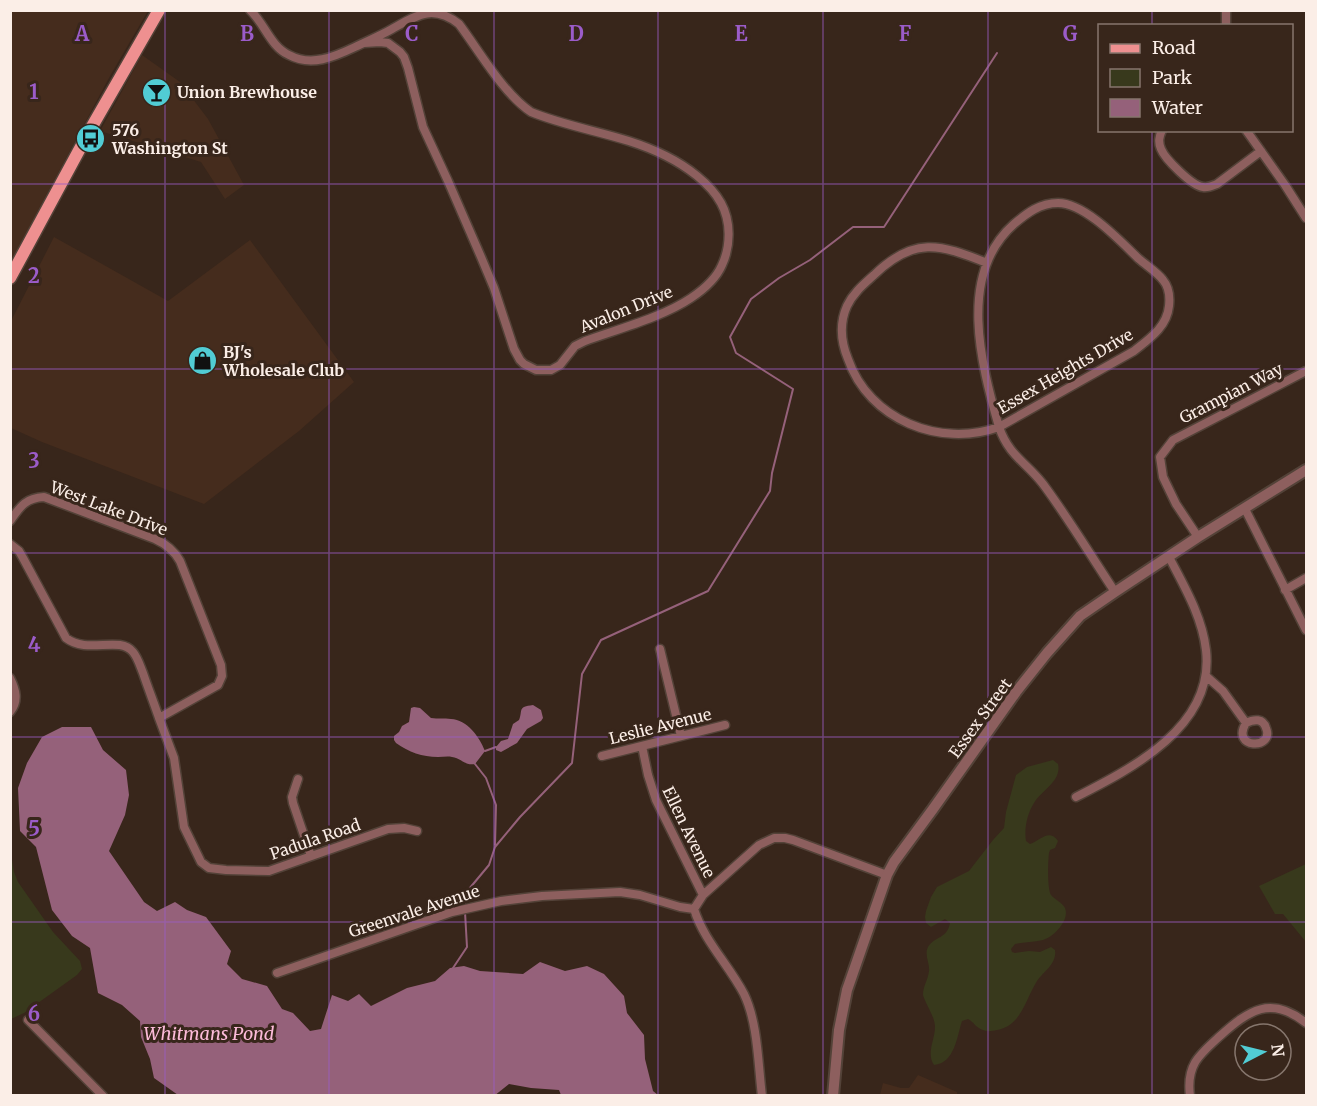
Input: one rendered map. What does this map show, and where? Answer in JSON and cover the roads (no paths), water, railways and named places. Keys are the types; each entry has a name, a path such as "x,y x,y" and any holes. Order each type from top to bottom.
{"main road":[{"path":"10,278 90,130 159,10"}],"street":[{"name":"Avalon Drive","path":"250,10 280,50 297,58 315,60 328,59 364,43 416,15 436,12 445,14 459,24 522,106 531,112 644,146 667,156 691,172 717,196 728,222 728,241 718,273 701,291 682,303 575,346 556,368 545,371 536,370 524,364 516,355 490,278 423,128 404,57 388,43 364,43"},
{"path":"1162,132 1159,143 1162,152 1191,182 1203,187 1217,184 1261,151"},
{"path":"1247,132 1306,218"},
{"name":"Essex Heights Drive","path":"999,426 1134,351 1153,336 1166,321 1169,293 1163,280 1086,213 1071,205 1058,203 1037,207 1010,229 997,244 987,263 981,285 978,307 979,334 982,359 999,426 1007,446 1040,481 1058,505 1115,592"},
{"path":"987,263 967,255 933,247 904,252 883,266 855,293 842,322 842,337 851,370 862,388 902,421 921,429 943,434 975,433 999,426"},
{"name":"Grampian Way","path":"1198,537 1176,504 1163,477 1160,457 1173,440 1306,371"},
{"name":"Essex Street","path":"834,1095 837,1047 844,999 887,875 898,855 1016,692 1080,616 1198,537 1306,470"},
{"name":"West Lake Drive","path":"10,521 27,501 44,497 155,539 176,555 218,657 222,676 215,688 159,718"},
{"path":"1245,509 1306,630"},
{"path":"10,544 19,551 66,638 83,646 123,645 132,651 138,661 159,718"},
{"path":"1076,797 1142,761 1169,738 1197,701 1203,688 1206,676 1206,650 1201,625 1169,557"},
{"path":"1285,590 1306,578"},
{"path":"660,649 681,736"},
{"path":"1206,676 1223,691 1246,723"},
{"path":"10,678 14,686 16,701 10,712"},
{"name":"Padula Road","path":"159,718 174,758 184,827 201,862 209,868 261,872 275,870 388,830 404,828 417,831"},
{"name":"Leslie Avenue","path":"602,756 725,725"},
{"name":"Ellen Avenue","path":"642,746 651,788 703,895"},
{"path":"298,780 292,796 293,803 311,856"},
{"path":"762,1095 749,1006 737,981 700,925 694,909 703,895 759,846 767,841 780,838 793,840 887,875"},
{"name":"Greenvale Avenue","path":"277,973 464,908 526,897 620,892 694,909"},
{"path":"1190,1095 1189,1082 1195,1061 1239,1018 1250,1012 1275,1008 1287,1011 1306,1023"},
{"path":"28,1020 103,1095"}],"water":[{"path":"533,705 541,710 543,718 541,721 527,729 517,743 501,752 496,750 501,741 508,739 513,724 519,720 523,708"},
{"path":"411,708 420,708 431,718 462,722 476,735 485,751 475,764 472,764 452,757 421,755 396,743 394,736 402,726 409,722"},
{"name":"Whitmans Pond","path":"62,727 91,727 103,750 126,770 129,795 125,815 109,851 144,902 157,911 175,902 187,910 206,917 231,951 227,964 242,979 267,986 282,1009 293,1013 310,1031 321,1029 332,995 348,1001 359,994 371,1006 407,988 435,981 450,968 464,966 480,971 523,974 540,962 565,971 587,966 604,974 624,996 627,1013 644,1035 645,1059 653,1091 658,1095 561,1095 559,1090 509,1084 494,1096 178,1095 154,1078 150,1059 141,1037 140,1021 122,1005 98,993 90,948 72,936 52,910 36,847 20,831 18,788 27,763 42,737"}],"waterway":[{"path":"465,906 464,895 489,865 495,847 520,817 572,763 582,674 601,640 708,591 770,491 772,473 793,389 736,353 730,337 751,299 779,278 810,260 853,227 884,227 997,53"},
{"path":"485,751 496,747"},
{"path":"475,764 486,778 496,805 495,845"},
{"path":"453,968 467,947 465,912"}],"place":[{"name":"Union Brewhouse","path":"156,92"},
{"name":"576 Washington St","path":"91,139"},
{"name":"BJ's Wholesale Club","path":"202,361"}]}
